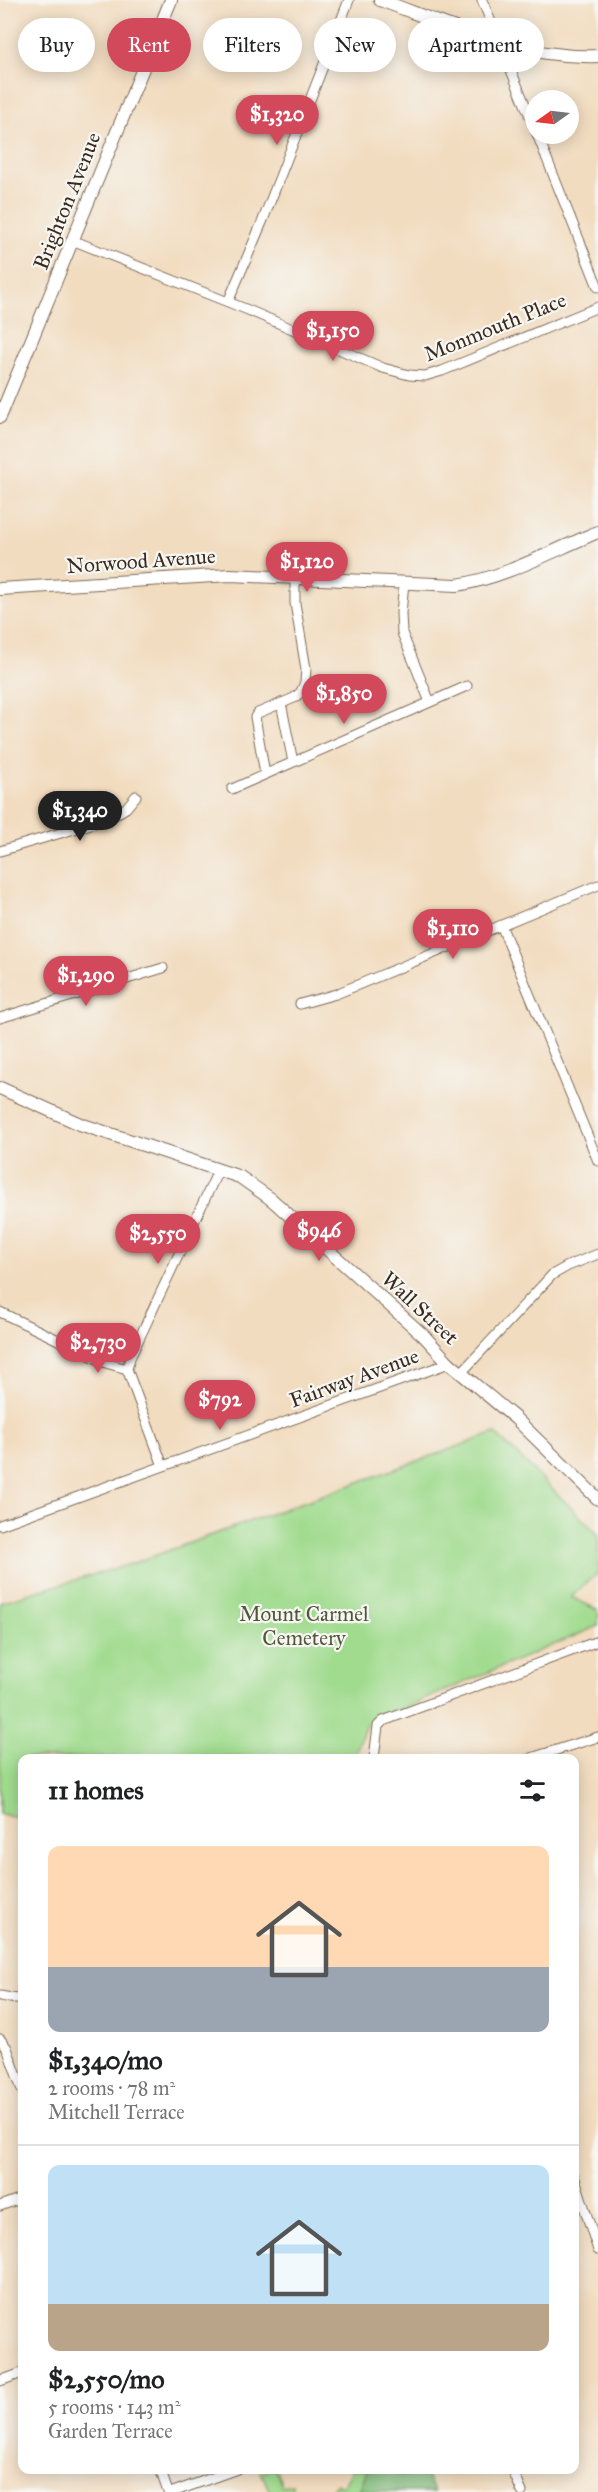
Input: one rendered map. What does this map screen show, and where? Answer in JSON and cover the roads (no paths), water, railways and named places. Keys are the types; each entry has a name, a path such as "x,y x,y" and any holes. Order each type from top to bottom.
{"street":[{"name":"Brighton Avenue","path":"0,417 171,0"},
{"path":"228,302 263,220 349,0"},
{"path":"380,0 429,18"},
{"path":"482,0 489,18"},
{"path":"544,53 598,56"},
{"path":"511,72 525,106"},
{"path":"541,144 598,287"},
{"name":"Monmouth Place","path":"72,240 400,374 425,376 442,371 576,314 598,307"},
{"name":"Norwood Avenue","path":"0,589 181,576 230,575 440,585 471,583 598,532"},
{"path":"265,774 255,717 258,713 301,692 306,675 295,603 295,577"},
{"path":"404,583 402,633 430,702"},
{"path":"232,789 467,686"},
{"path":"281,703 292,762"},
{"path":"0,851 108,819 126,808 136,796"},
{"path":"300,1004 336,994 598,885"},
{"path":"501,925 598,1161"},
{"path":"0,1018 163,968"},
{"name":"Wall Street","path":"0,1088 80,1124 247,1180 424,1335 449,1363 515,1418 598,1499"},
{"path":"163,1466 128,1369 130,1358 218,1171"},
{"path":"462,1372 552,1275 598,1254"},
{"path":"0,1312 106,1363 128,1369"},
{"name":"Fairway Avenue","path":"0,1525 449,1363"},
{"path":"374,1754 378,1726 384,1721 598,1641"},
{"path":"544,1754 598,1737"},
{"path":"0,1996 18,1999"},
{"path":"0,2039 7,2048 18,2079"},
{"path":"579,2191 597,2247"},
{"path":"0,2206 18,2199"},
{"path":"0,2381 18,2374"},
{"path":"162,2474 168,2492"},
{"path":"174,2492 223,2474"},
{"path":"514,2474 522,2492"}],"park label":[{"name":"Mount Carmel Cemetery","path":"304,1626"}]}
